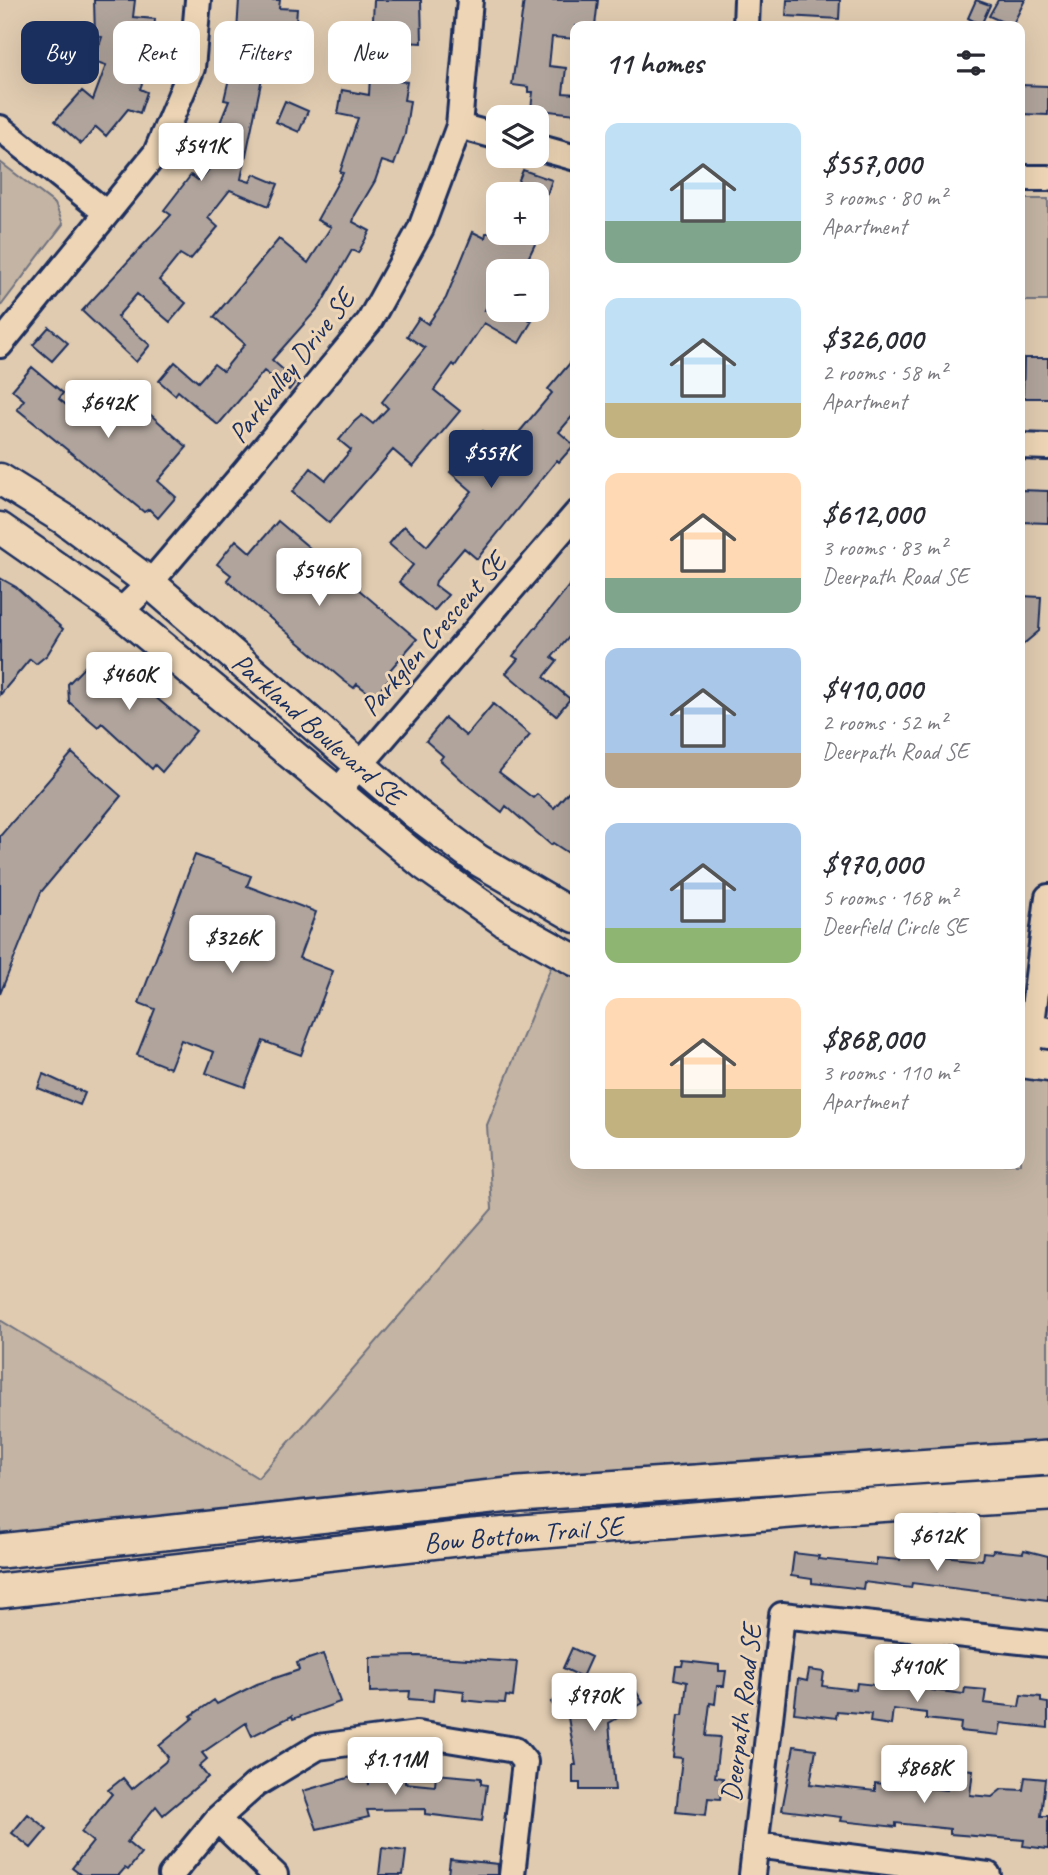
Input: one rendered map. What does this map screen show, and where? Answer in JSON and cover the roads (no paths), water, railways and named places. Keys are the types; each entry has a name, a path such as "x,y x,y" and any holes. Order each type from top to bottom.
{"main road":[{"name":"Bow Bottom Trail SE","path":"0,1551 519,1494 1048,1458"},
{"name":"Bow Bottom Trail SE","path":"0,1591 473,1538 787,1511 1048,1494"}],"street":[{"path":"0,345 105,212 156,153 192,68 198,0"},
{"name":"Parkvalley Drive SE","path":"120,612 150,583 369,321 421,228 458,126 470,0"},
{"path":"746,21 747,0"},
{"path":"458,126 486,134"},
{"path":"0,128 105,212"},
{"path":"549,150 570,156"},
{"path":"1025,178 1048,178"},
{"path":"1025,446 1048,447"},
{"name":"Parkland Boulevard SE","path":"0,479 64,519 150,583 359,765 478,860 570,914"},
{"name":"Parkglen Crescent SE","path":"336,793 570,521"},
{"name":"Parkland Boulevard SE","path":"0,527 120,612 336,793 467,896 570,957"},
{"path":"1032,1064 1033,1030 1048,897"},
{"name":"Deerpath Road SE","path":"752,1875 782,1615 1048,1644"},
{"path":"171,1875 217,1819 255,1785 318,1746 417,1734 515,1750 525,1762 512,1875"},
{"path":"217,1819 275,1875"},
{"path":"756,1845 988,1875"}]}
